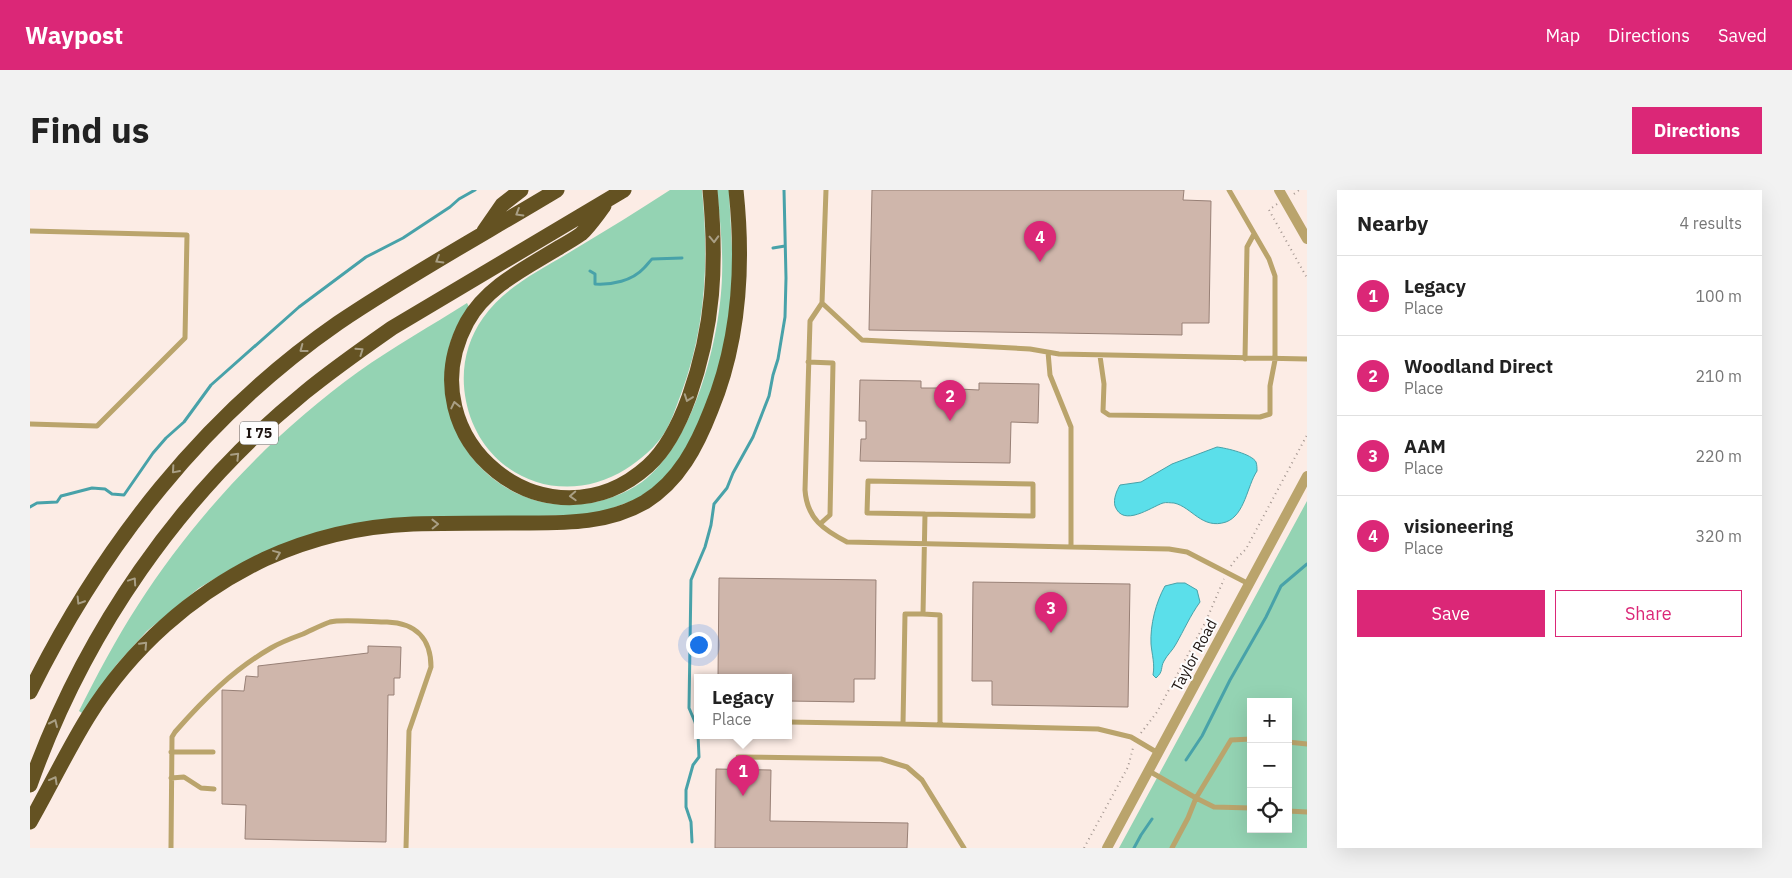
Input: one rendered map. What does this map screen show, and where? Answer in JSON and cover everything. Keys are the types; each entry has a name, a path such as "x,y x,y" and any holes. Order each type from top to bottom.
{"highway":[{"path":"481,235 502,205 522,190"},
{"name":"I 75","path":"30,692 76,607 109,554 156,493 209,433 275,372 338,323 387,291 558,190"},
{"name":"I 75","path":"30,785 48,737 75,678 118,603 185,511 248,442 303,393 392,328 624,190"},
{"path":"610,198 582,233 503,282 486,296 468,320 457,346 452,376 456,410 461,425 473,446 488,465 505,478 524,488 551,496 565,497 595,494 619,486 649,465 659,454 676,428 692,386 709,320 714,259 710,190"},
{"path":"30,822 89,715 127,663 149,639 184,608 222,582 267,558 314,540 362,529 411,524 585,522 600,520 646,501 658,492 681,469 694,448 716,399 724,371 733,335 739,285 740,235 736,190"}],"street":[{"path":"1278,190 1307,239"},
{"name":"Taylor Road","path":"1106,848 1307,476"}],"lane":[{"path":"826,190 822,303 810,321 805,497 806,504 820,524 829,532 847,542 1169,549 1187,552 1249,584"},
{"path":"1100,356 1104,384 1103,411 1109,414 1260,417 1270,414 1270,386 1275,360 1275,276 1269,259 1229,190"},
{"path":"30,231 187,235 185,338 97,426 30,424"},
{"path":"1245,359 1247,247 1254,234"},
{"path":"822,303 862,340 1030,349 1059,354 1100,356 1307,359"},
{"path":"1048,352 1050,375 1072,427 1071,547"},
{"path":"808,362 834,363 830,515 820,524"},
{"path":"868,480 1033,484 1033,516 925,514 867,513 868,480"},
{"path":"923,614 925,514"},
{"path":"903,724 905,614 923,614 940,615 940,725"},
{"path":"171,848 172,737 204,698 238,669 272,647 332,621 397,623 408,626 424,638 431,658 431,667 409,731 406,848"},
{"path":"792,722 1098,729 1131,737 1158,753"},
{"path":"1172,848 1196,798 1231,740 1247,739"},
{"path":"1292,742 1307,744"},
{"path":"172,752 213,752"},
{"path":"738,757 880,759 907,767 922,780 964,848"},
{"path":"1148,771 1214,807 1247,808"},
{"path":"171,778 184,778 201,788 214,788"},
{"path":"1292,811 1307,812"}],"path":[{"path":"1293,194 1299,190"},
{"path":"1276,205 1269,210 1307,278"},
{"path":"1084,848 1128,767 1136,741 1157,712 1206,621 1228,572 1236,559 1246,549 1307,434"}],"green space":[{"path":"670,190 702,190 705,242 704,293 696,344 674,413 661,438 652,448 626,469 601,481 576,486 551,485 527,478 506,466 488,449 475,427 464,390 464,368 472,337 492,307 513,287"},
{"path":"717,190 729,190 733,269 729,321 719,368 700,421 680,459 658,484 637,499 593,515 428,518 236,566 199,588 147,631 117,664 82,713 79,711 122,631 160,572 184,540 237,478 295,422 326,396 398,345 467,303 469,307 456,329 449,349 446,385 450,411 458,435 471,456 488,474 508,489 531,499 556,504 582,504 606,499 621,494 642,482 660,465 676,442 690,416 710,359 716,330 722,277 722,244"},
{"path":"1307,501 1307,848 1119,848"}],"water":[{"path":"1217,447 1249,456 1257,464 1257,471 1242,507 1226,522 1218,524 1204,521 1174,503 1163,503 1145,512 1131,516 1119,512 1115,506 1120,485 1141,482 1172,464"},
{"path":"1185,583 1197,590 1200,602 1175,646 1165,659 1156,678 1153,675 1154,663 1151,644 1154,614 1165,586"}],"building":[{"path":"872,190 1184,190 1183,200 1211,201 1209,323 1182,323 1182,335 869,330"},
{"path":"860,380 921,381 921,388 939,388 940,384 959,384 959,389 979,390 979,383 1039,384 1038,423 1011,422 1010,463 860,461 861,439 866,439 866,421 859,421"},
{"path":"719,578 876,580 875,679 854,679 854,702 792,701 792,674 718,674"},
{"path":"973,582 1130,584 1128,707 992,705 992,681 972,681"},
{"path":"368,646 401,647 400,678 394,678 394,695 388,695 386,842 245,839 246,805 222,804 222,690 244,691 246,676 258,677 258,666 368,653"},
{"path":"716,769 771,770 770,821 908,823 907,848 715,848"}],"waterway":[{"path":"30,507 37,503 57,502 61,496 92,488 105,489 112,494 124,495 153,453 184,422 211,385 299,307 366,257 403,238 475,190"},
{"path":"694,720 689,708 691,580 705,547 714,504 727,488 753,437 769,396 778,359 785,317 784,190"},
{"path":"773,248 785,246"},
{"path":"590,271 595,274 595,284 608,284 634,276 652,259 682,258"},
{"path":"1186,760 1202,736 1281,586 1307,564"},
{"path":"692,842 691,822 686,807 686,790 693,765 699,757 698,739"},
{"path":"1134,848 1152,819"}],"place":[{"name":"visioneering","path":"1040,262"},
{"name":"Woodland Direct","path":"950,421"},
{"name":"AAM","path":"1051,633"},
{"name":"Legacy","path":"743,796"}]}
